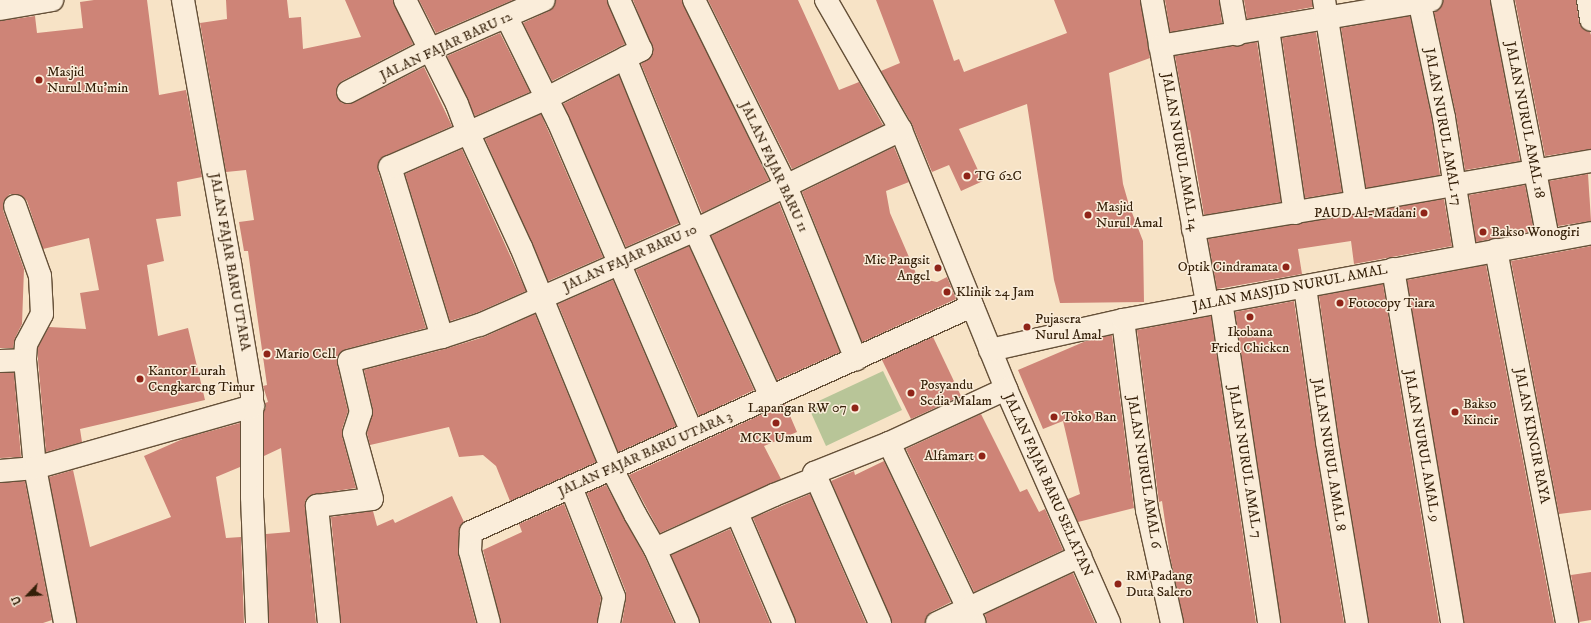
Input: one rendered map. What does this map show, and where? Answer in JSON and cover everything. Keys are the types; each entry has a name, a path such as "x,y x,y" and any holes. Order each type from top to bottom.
{"street":[{"path":"0,9 52,0"},
{"name":"JALAN FAJAR BARU UTARA","path":"183,0 230,262 253,406 252,497 257,623"},
{"path":"405,0 457,104 468,132 521,247 540,298 612,469 634,514 655,549 688,623"},
{"name":"JALAN FAJAR BARU 12","path":"348,92 429,50 507,18 544,0"},
{"path":"442,337 390,167 547,98 641,50 618,0"},
{"name":"JALAN FAJAR BARU 11","path":"694,0 786,186 856,358"},
{"name":"JALAN FAJAR BARU SELATAN","path":"826,0 901,130 1006,389 1109,623"},
{"name":"JALAN NURUL AMAL 14","path":"1152,0 1194,229 1214,303"},
{"path":"1231,0 1237,34"},
{"name":"JALAN NURUL AMAL 18","path":"1502,0 1548,240"},
{"path":"1588,0 1591,20"},
{"path":"1160,46 1268,29 1326,9 1423,1"},
{"name":"JALAN NURUL AMAL 17","path":"1423,1 1466,255"},
{"path":"1326,9 1356,202"},
{"path":"507,18 547,98 692,432"},
{"path":"1268,29 1295,213"},
{"path":"625,58 695,230 771,397"},
{"name":"JALAN FAJAR BARU 10","path":"329,623 317,506 372,499 354,433 360,412 349,361 442,337 480,325 695,230 901,130"},
{"path":"1194,229 1295,213 1591,161"},
{"path":"15,206 40,276 42,314 26,344 25,360 35,468 65,623"},
{"name":"JALAN MASJID NURUL AMAL","path":"990,350 1122,320 1591,233"},
{"name":"JALAN KINCIR RAYA","path":"1496,250 1567,623"},
{"name":"JALAN NURUL AMAL 9","path":"1393,269 1452,623"},
{"name":"JALAN NURUL AMAL 8","path":"1305,287 1327,442 1357,623"},
{"name":"JALAN NURUL AMAL 7","path":"1214,303 1269,623"},
{"name":"JALAN FAJAR BARU UTARA 3","path":"489,623 470,551 471,532 972,306"},
{"name":"JALAN NURUL AMAL 6","path":"1122,320 1148,510 1172,623"},
{"path":"0,361 25,360"},
{"path":"880,623 814,473 889,443 1006,389"},
{"path":"0,471 35,468 253,406"},
{"path":"889,443 972,616"},
{"path":"655,549 774,495 816,478"},
{"path":"571,487 614,597 609,623"},
{"path":"737,513 784,623"},
{"path":"937,623 972,616 1080,556"}],"green space":[{"name":"Lapangan RW 07","path":"883,371 902,410 826,446 808,406"}],"building":[{"path":"94,0 147,0 159,95 186,90 202,177 177,182 181,216 156,219 164,261 147,265 158,336 188,328 205,400 80,429 82,442 46,452 38,347 49,327 86,329 80,293 99,290 89,238 43,249 27,201 18,194 10,194 3,203 3,210 24,269 22,324 15,338 13,348 0,348 0,21 35,16 37,33 83,28 80,2"},
{"path":"226,0 287,0 289,18 301,17 303,49 361,37 345,0 393,0 413,44 342,81 337,86 337,97 342,103 353,103 424,67 452,126 385,156 378,164 378,171 426,328 346,349 337,357 337,364 348,411 342,429 342,436 356,488 315,494 309,496 305,501 316,623 269,623 266,534 290,532 281,448 264,456 264,410 266,408 265,403 268,402 263,386 267,385 248,251 244,251 239,222 254,220 246,170 226,172 200,23 227,19"},
{"path":"419,0 513,0 436,33"},
{"path":"556,0 607,0 625,44 552,81 523,23 549,11 554,7"},
{"path":"633,0 682,0 769,180 702,213 641,64 651,57 653,51"},
{"path":"708,0 798,0 839,90 859,82 883,125 792,169"},
{"path":"876,0 933,0 954,61 959,59 964,72 1067,33 1054,0 1140,0 1150,58 1109,73 1123,184 1129,205 1143,241 1144,302 1060,303 1054,280 1027,104 959,129 983,181 961,191 949,165 932,172 912,124 881,71 900,63"},
{"path":"1165,0 1219,0 1222,23 1170,32"},
{"path":"1244,0 1312,0 1313,7 1247,19"},
{"path":"1443,0 1490,0 1520,161 1465,170 1456,115 1434,12 1439,9"},
{"path":"1515,0 1576,0 1579,22 1582,28 1590,32 1591,35 1591,149 1545,156"},
{"path":"1410,16 1432,120 1440,175 1366,188 1341,28"},
{"path":"1316,32 1342,192 1305,198 1282,38"},
{"path":"500,33 530,92 475,116 447,56"},
{"path":"1257,42 1281,202 1204,215 1190,130 1188,130 1175,56"},
{"path":"619,75 679,223 626,247 563,104"},
{"path":"541,114 603,257 548,281 485,139"},
{"path":"894,147 909,182 886,191 890,213 918,278 937,282 947,277 956,299 862,342 802,192"},
{"path":"462,149 526,291 476,313 450,321 405,174"},
{"path":"1588,174 1591,221 1558,226 1549,181"},
{"path":"1525,185 1534,231 1476,242 1469,195"},
{"path":"1444,199 1452,246 1354,264 1351,241 1298,249 1302,274 1217,289 1208,239"},
{"path":"779,203 840,352 777,380 711,236"},
{"path":"689,246 754,390 699,416 636,270"},
{"path":"1591,246 1591,510 1559,514 1511,261"},
{"path":"1486,265 1554,623 1464,623 1407,280"},
{"path":"613,280 676,426 618,452 558,304"},
{"path":"1383,284 1439,623 1369,623 1339,440 1319,296"},
{"path":"1294,301 1344,623 1281,623 1235,312"},
{"path":"535,314 596,462 510,501 496,466 483,455 459,457 449,427 370,445 367,433 373,410 364,370 445,349 484,337"},
{"path":"1211,316 1256,623 1184,623 1170,556 1162,501 1159,502 1137,330"},
{"path":"1112,335 1134,508 1078,522 1068,499 1080,494 1063,421 1043,429 1018,370 1086,341"},
{"path":"933,337 961,396 911,419 882,360"},
{"path":"0,373 14,373 21,457 0,458"},
{"path":"785,404 797,432 764,446 781,479 660,533 629,475"},
{"path":"981,414 1020,492 1027,489 1039,512 1045,509 1063,550 974,592 906,449"},
{"path":"240,423 240,467 216,477 226,538 241,537 244,623 77,623 49,477 73,470 90,547 171,517 144,456 185,438"},
{"path":"884,461 951,602 931,612 927,616 925,623 892,623 831,481 854,471 855,475"},
{"path":"25,481 52,620 43,623 0,623 0,483"},
{"path":"606,485 644,555 674,623 622,623 626,592 587,493"},
{"path":"810,494 866,623 796,623 753,518"},
{"path":"452,496 464,522 459,531 458,554 476,623 341,623 331,517 373,511 377,526 393,519 395,523"},
{"path":"564,504 601,598 597,623 501,623 483,550 522,532 519,524"},
{"path":"730,529 770,623 700,623 671,555"},
{"path":"1591,572 1591,620 1579,622 1571,575"},
{"path":"1073,573 1095,623 987,623 985,614"}],"place":[{"name":"Masjid Nurul Mu'min","path":"39,80"},
{"name":"TG 62C","path":"967,176"},
{"name":"PAUD Al-Madani","path":"1424,213"},
{"name":"Masjid Nurul Amal","path":"1088,215"},
{"name":"Bakso Wonogiri","path":"1483,232"},
{"name":"Optik Cindramata","path":"1286,267"},
{"name":"Mie Pangsit Angel","path":"938,268"},
{"name":"Klinik 24 Jam","path":"947,292"},
{"name":"Fotocopy Tiara","path":"1340,303"},
{"name":"Ikobana Fried Chicken","path":"1250,317"},
{"name":"Pujasera Nurul Amal","path":"1027,327"},
{"name":"Mario Cell","path":"267,354"},
{"name":"Kantor Lurah Cengkareng Timur","path":"140,379"},
{"name":"Posyandu Sedia Malam","path":"911,393"},
{"name":"Lapangan RW 07","path":"855,408"},
{"name":"Bakso Kincir","path":"1455,412"},
{"name":"Toko Ban","path":"1054,417"},
{"name":"MCK Umum","path":"776,423"},
{"name":"Alfamart","path":"982,456"},
{"name":"RM Padang Duta Salero","path":"1118,584"}]}
